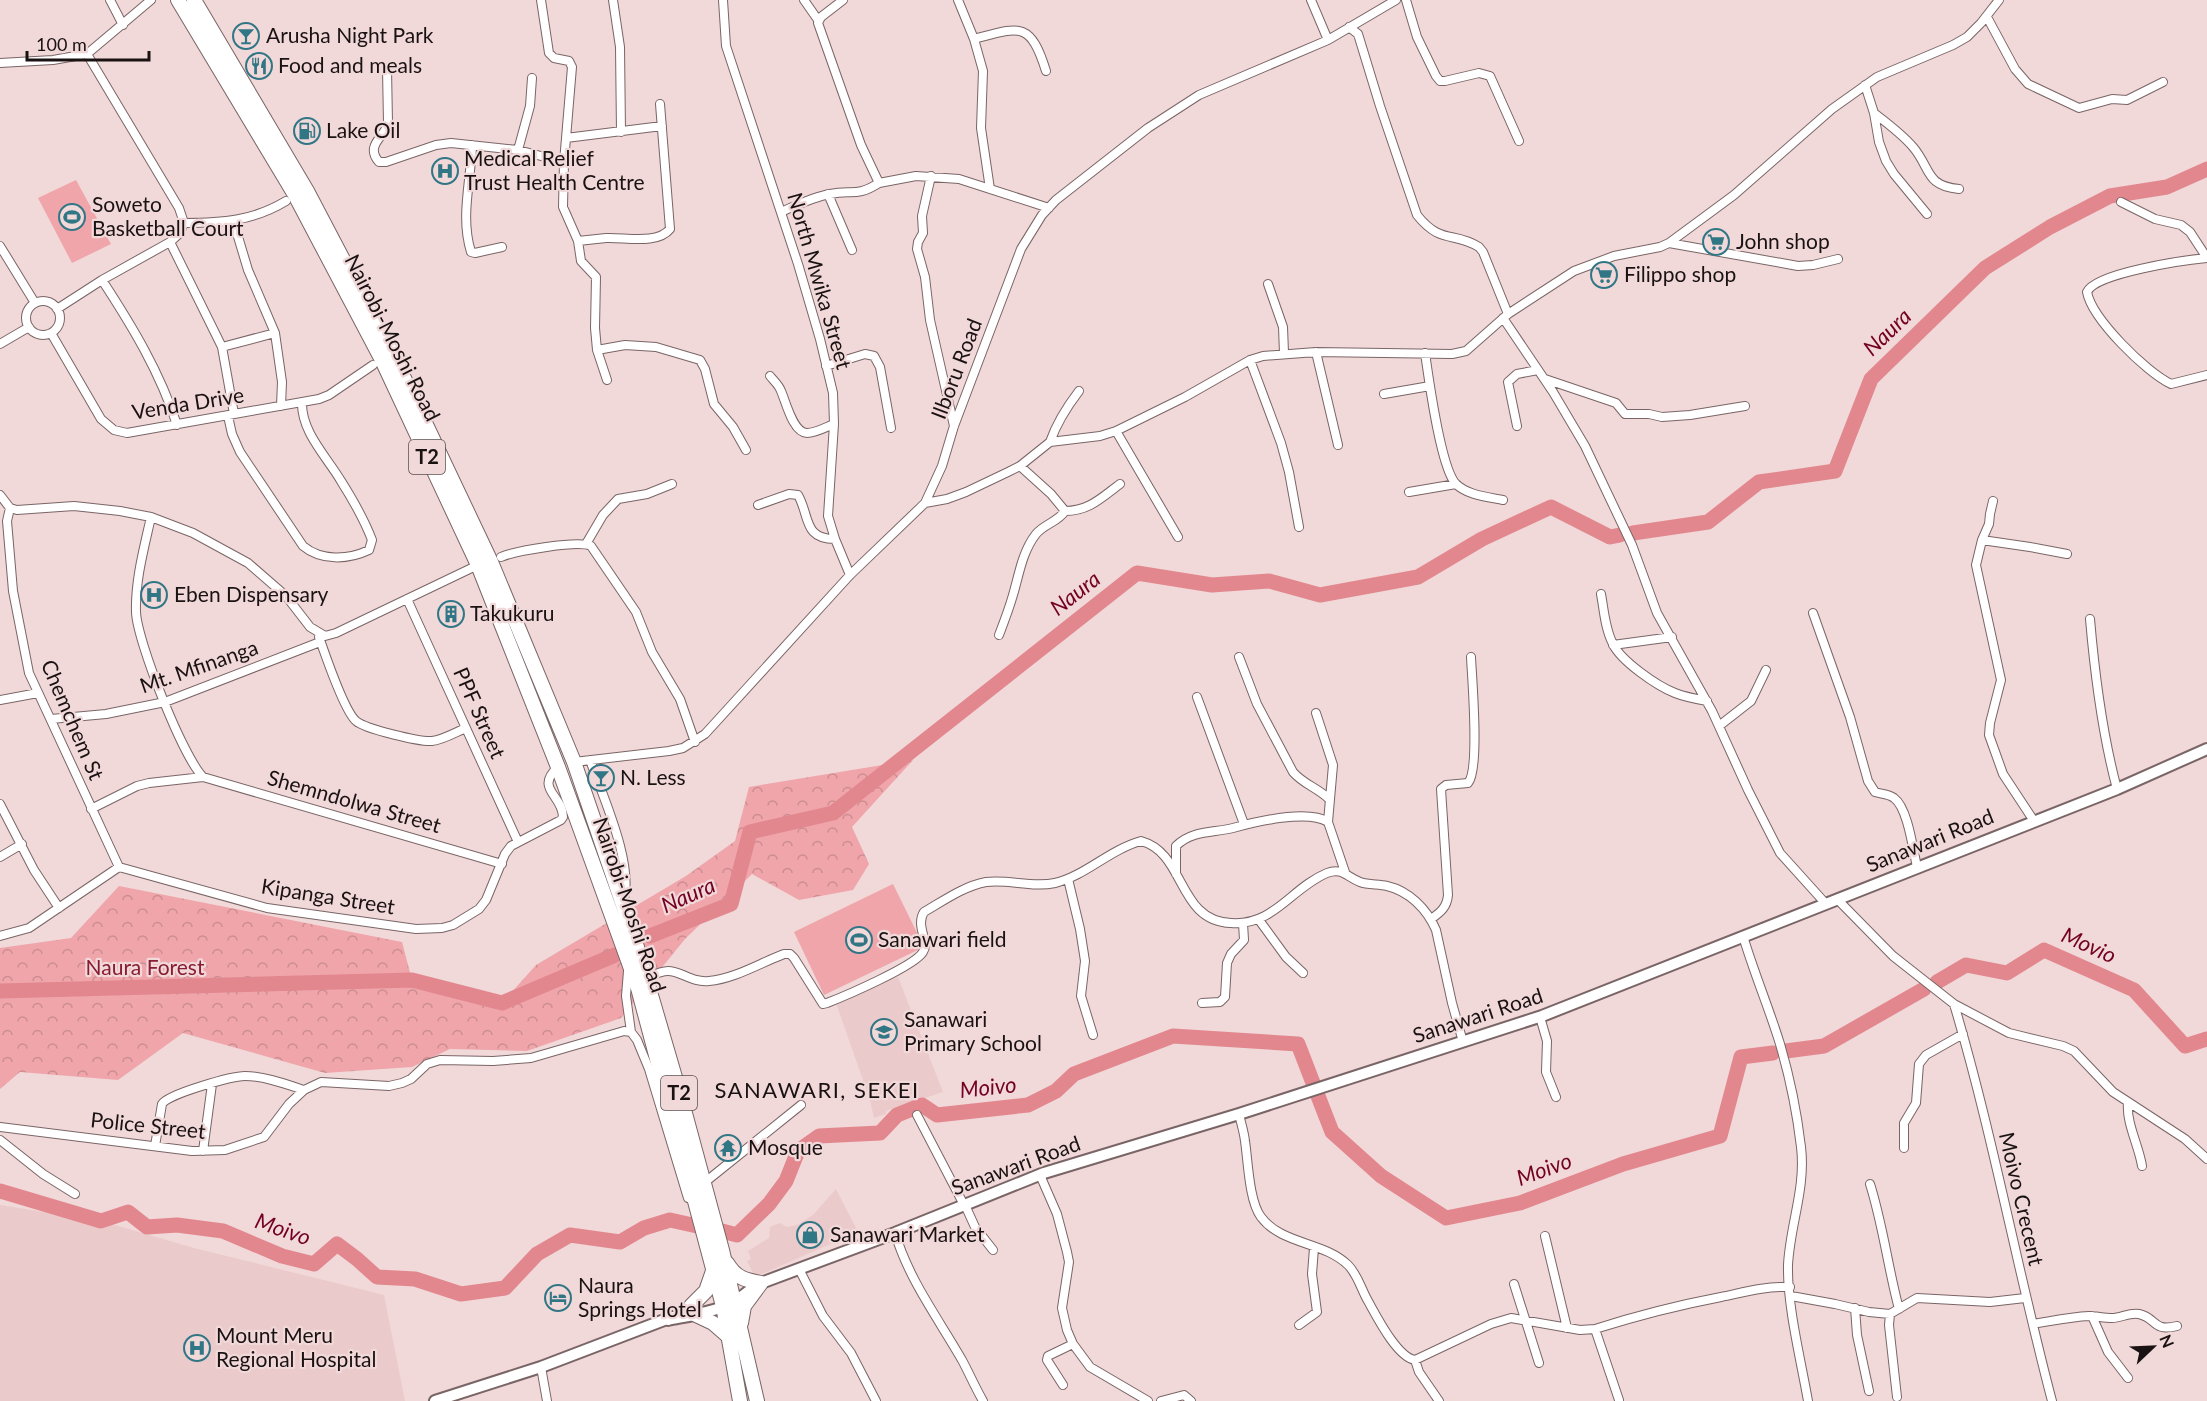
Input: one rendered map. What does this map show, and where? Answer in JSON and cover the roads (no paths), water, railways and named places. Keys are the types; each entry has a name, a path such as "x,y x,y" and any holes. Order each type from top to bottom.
{"highway":[{"name":"Nairobi-Moshi Road","path":"178,0 306,216 382,360 478,565 558,767 629,964 713,1271 740,1328 757,1401"},
{"name":"Nairobi-Moshi Road","path":"194,0 307,191 393,355 491,562 574,762 646,978 722,1250 729,1338 740,1401"},
{"path":"722,1250 733,1273 756,1286 744,1306 740,1328"},
{"path":"713,1271 706,1291 692,1310 713,1323 729,1338"}],"street":[{"path":"110,0 123,26"},
{"path":"0,63 53,60 87,54 123,26 151,0"},
{"path":"541,0 549,52 554,58 569,61 572,67 564,162 563,207 578,241 581,261 594,273 597,281 595,328 597,350 607,380"},
{"path":"614,0 620,47 621,132"},
{"name":"North Mwika Street","path":"723,0 726,46 816,325 832,393 834,424 828,516 850,576"},
{"path":"804,0 818,20 861,145 879,183"},
{"path":"818,20 843,0"},
{"path":"958,0 974,39 983,71 981,128 990,189"},
{"path":"1311,0 1328,40"},
{"name":"Ilboru Road","path":"574,762 669,751 695,742 720,719 850,576 925,503 942,466 954,426 1021,249 1042,215 1056,200 1148,128 1198,95 1328,40 1396,0"},
{"path":"1406,0 1418,37 1440,81 1479,73 1490,76 1520,141"},
{"path":"925,503 947,499 966,492 1020,466 1050,442 1116,431 1185,397 1250,360 1263,356 1316,352 1452,354 1466,351 1506,316 1574,271 1614,256 1660,247 1669,243 1734,195 1832,109 1877,77 1967,37 1999,0"},
{"path":"1987,16 2015,69 2028,84 2079,108 2112,99 2127,100 2163,82"},
{"path":"1349,27 1358,34 1417,215 1439,235 1479,247 1483,252 1506,316 1585,446 1632,545 1657,613 1707,700 1780,853 1826,904"},
{"path":"974,39 1010,29 1022,32 1036,44 1046,71"},
{"path":"57,309 102,280 170,242 180,233 184,223 179,208 87,54"},
{"path":"387,69 388,123 375,145 375,155 379,162 386,162 436,145 451,143 518,150 564,162"},
{"path":"518,150 530,106 532,78"},
{"path":"1865,85 1886,161 1927,214"},
{"path":"578,241 606,238 646,239 660,236 670,229 660,104"},
{"path":"1874,113 1907,140 1940,185 1959,189"},
{"path":"566,138 662,126"},
{"path":"472,146 466,208 468,242 471,252 476,253 502,247"},
{"path":"781,212 828,194 855,194 879,183 931,176 959,179 1049,208"},
{"path":"931,176 922,216 923,233 917,249 925,277 930,320 954,426"},
{"path":"828,194 852,250"},
{"path":"184,223 210,223 259,215 285,201"},
{"path":"2121,202 2155,219 2184,227 2190,232 2207,258 2118,274 2098,281 2089,287 2087,292 2097,314 2151,372 2173,384 2207,375"},
{"path":"233,220 248,270 274,333 281,371 280,406"},
{"path":"170,242 222,347 232,434 240,452 303,546 309,551 333,557 353,557 369,550 372,544 369,533 342,481 309,431 302,411 302,402"},
{"path":"1669,243 1798,266 1838,259"},
{"path":"0,246 35,303"},
{"path":"102,280 130,323 157,373 177,425"},
{"path":"1268,284 1283,327 1284,353"},
{"path":"35,303 51,303 57,309 59,323 51,333 37,334 29,327 27,311 35,303"},
{"path":"0,344 29,327"},
{"name":"Venda Drive","path":"51,333 100,419 114,429 127,433 302,402 329,394 373,365"},
{"path":"222,347 274,333"},
{"path":"597,350 625,345 656,347 700,360 705,369 714,404 733,427 746,450"},
{"path":"1316,352 1338,445"},
{"path":"1425,353 1445,459 1456,483 1469,492 1503,500"},
{"path":"826,366 865,354 873,356 880,367 891,428"},
{"path":"1250,360 1283,450 1299,527"},
{"path":"1517,426 1508,382 1517,374 1538,370"},
{"path":"770,376 781,391 788,409 804,434 834,424"},
{"path":"1545,379 1616,403 1625,414 1649,414 1662,417 1745,406"},
{"path":"1384,394 1430,386"},
{"path":"1050,442 1055,426 1079,391"},
{"path":"1116,431 1178,537"},
{"path":"1020,466 1051,494 1065,511"},
{"path":"1409,492 1456,483"},
{"path":"586,544 603,515 618,499 647,494 672,484"},
{"path":"1065,511 1088,508 1120,484"},
{"path":"758,505 789,494 798,495 813,532 820,538 835,538"},
{"path":"0,495 10,508 17,510 74,506 120,511 151,517 193,533 248,563 286,596 310,627 325,636 336,633 478,565"},
{"path":"1993,501 1989,524 1977,558 1977,574 2001,680 1989,735 2003,774 2034,821"},
{"name":"Chemchem St","path":"10,508 7,522 13,591 27,664 38,693 119,867"},
{"path":"999,635 1013,597 1024,556 1030,544 1037,532 1060,517 1065,511"},
{"path":"91,809 137,786 201,775 192,762 165,702 140,636 136,613 138,584 151,517"},
{"path":"1982,540 2030,546 2067,554"},
{"path":"501,557 513,552 586,544 595,552 636,612 652,652 680,699 695,742"},
{"path":"1601,594 1606,625 1613,645 1621,656 1664,688 1677,694 1707,700"},
{"name":"PPF Street","path":"407,599 518,842"},
{"path":"1813,613 1850,717 1868,781 1875,792 1893,797 1900,803 1917,867"},
{"path":"2090,619 2098,700 2109,761 2117,789"},
{"path":"317,633 347,707 356,722 407,737 433,741 466,728"},
{"path":"1613,645 1672,637"},
{"name":"Mt. Mfinanga","path":"51,718 106,714 165,702 321,642"},
{"path":"1239,657 1257,704 1293,772 1329,800"},
{"path":"1431,919 1446,906 1448,895 1441,789 1446,785 1468,783 1472,777 1474,757 1471,657"},
{"path":"1719,726 1751,701 1766,670"},
{"path":"0,700 38,693"},
{"path":"1197,697 1244,824"},
{"path":"1316,713 1333,765 1328,822 1345,872"},
{"name":"Sanawari Road","path":"439,1400 541,1367 727,1298 1041,1175 1540,1017 2117,789 2207,749"},
{"path":"590,760 624,857 627,892 623,904"},
{"name":"Kipanga Street","path":"119,867 267,908 416,930 442,928 453,925 479,909 490,892 505,854 518,842 561,820 563,817 561,807 548,781 549,775 558,767"},
{"name":"Shemndolwa Street","path":"201,775 502,864"},
{"path":"0,804 34,870 59,908"},
{"path":"1176,874 1176,850 1179,843 1210,831 1268,819 1320,818 1328,822"},
{"path":"646,978 671,970 686,978 708,981 724,978 784,954 790,954 819,999 823,1004 827,1003 908,965 922,954 925,947 920,924 924,912 968,888 984,883 1038,885 1056,883 1068,879 1113,852 1141,842 1158,849 1197,908 1205,916 1217,922 1243,923 1259,920 1316,879 1334,871 1345,872 1362,883 1384,885 1410,896 1431,919 1436,930 1463,1042"},
{"path":"0,857 22,844"},
{"path":"0,936 29,928 119,867"},
{"path":"1068,879 1085,961 1081,996 1092,1035"},
{"path":"1837,899 1886,950 1954,1004 1984,1022 2009,1033 2063,1046 2074,1051 2112,1092 2185,1139 2207,1159"},
{"path":"1259,920 1286,957 1304,974"},
{"path":"1202,1004 1220,1002 1225,997 1227,963 1231,954 1244,940 1243,923"},
{"path":"1743,936 1789,1076 1801,1147 1802,1185 1790,1247 1790,1287 1808,1401"},
{"path":"629,964 626,996 631,1032 638,1040 649,1069 692,1212 699,1214"},
{"name":"Moivo Crecent","path":"1954,1004 1975,1080 2025,1298 2052,1401"},
{"path":"1540,1017 1547,1041 1546,1072 1556,1097"},
{"path":"155,1146 164,1100 212,1084 247,1076 304,1090 321,1082 389,1086 411,1079 427,1064 440,1060 493,1061 531,1058 612,1034 631,1032"},
{"path":"1904,1148 1904,1123 1916,1103 1918,1064 1926,1055 1963,1034"},
{"path":"203,1151 212,1084"},
{"name":"Police Street","path":"0,1127 57,1136 203,1151 225,1150 264,1137 271,1130 278,1116 304,1090"},
{"path":"2128,1103 2128,1119 2136,1138 2142,1166"},
{"path":"704,1183 801,1105"},
{"path":"1239,1114 1245,1139 1251,1189 1259,1215 1279,1233 1347,1264 1357,1276 1368,1301 1393,1342 1404,1355 1415,1360 1419,1372 1439,1401"},
{"path":"917,1115 975,1227 993,1250"},
{"path":"0,1140 43,1174 75,1194"},
{"path":"1041,1175 1057,1214 1069,1262 1062,1308 1073,1344 1090,1367 1148,1401"},
{"path":"1870,1184 1879,1213 1885,1253 1899,1309"},
{"path":"895,1233 900,1251 914,1282 963,1361 982,1401"},
{"path":"1545,1236 1567,1328"},
{"path":"1299,1325 1317,1312 1312,1274 1314,1248"},
{"path":"799,1269 823,1316 851,1353 876,1401"},
{"path":"1514,1284 1539,1363"},
{"path":"1415,1360 1511,1318 1580,1330 1595,1329 1698,1300 1759,1288 1790,1287"},
{"path":"1791,1296 1890,1314 1917,1298 1990,1302 2025,1298"},
{"path":"1855,1308 1857,1335 1869,1391"},
{"path":"1890,1314 1889,1325 1897,1397"},
{"path":"2033,1324 2067,1318 2092,1316 2113,1318 2127,1314 2140,1314 2157,1326 2167,1328 2177,1326"},
{"path":"2092,1316 2108,1352 2128,1378"},
{"path":"1595,1329 1619,1400"},
{"path":"1063,1384 1047,1360 1048,1356 1073,1344"},
{"path":"541,1367 547,1401"},
{"path":"1161,1401 1179,1395 1184,1395 1191,1401"}],"waterway":[{"name":"Naura","path":"1633,533 1708,522 1759,482 1835,471 1871,379 1985,268 2050,227 2110,196 2167,187 2207,169"},
{"name":"Naura","path":"650,936 731,904 750,832 833,813 1137,573 1212,585 1269,581 1320,595 1418,577 1482,539 1551,507 1610,537 1620,535"},
{"name":"Movio","path":"1937,982 1966,965 2007,973 2044,950 2134,990 2185,1046 2207,1039"},
{"name":"Naura","path":"0,991 412,980 502,1003 615,955"},
{"name":"Moivo","path":"1786,1051 1824,1046 1924,989"},
{"name":"Moivo","path":"722,1231 737,1235 769,1204 786,1181 798,1151 819,1136 880,1133 897,1115 922,1105 937,1115 1028,1105 1056,1091 1074,1074 1173,1036 1298,1044 1313,1083"},
{"name":"Moivo","path":"1318,1096 1332,1132 1381,1176 1446,1218 1520,1203 1623,1164 1720,1136 1741,1057 1773,1053"},
{"name":"Moivo","path":"0,1191 101,1221 128,1212 147,1227 177,1225 223,1231 282,1256 314,1264 337,1244 377,1277 415,1279 461,1294 505,1288 537,1254 570,1235 620,1242 644,1228 670,1220 697,1226"}],"place":[{"name":"Arusha Night Park","path":"246,36"},
{"name":"Food and meals","path":"259,66"},
{"name":"Lake Oil","path":"307,131"},
{"name":"Medical Relief Trust Health Centre","path":"445,171"},
{"name":"Soweto Basketball Court","path":"72,217"},
{"name":"John shop","path":"1716,242"},
{"name":"Filippo shop","path":"1604,275"},
{"name":"Eben Dispensary","path":"154,595"},
{"name":"Takukuru","path":"451,614"},
{"name":"N. Less","path":"601,778"},
{"name":"Sanawari field","path":"859,940"},
{"name":"Sanawari Primary School","path":"884,1032"},
{"name":"Mosque","path":"728,1148"},
{"name":"Sanawari Market","path":"810,1235"},
{"name":"Naura Springs Hotel","path":"558,1298"},
{"name":"Mount Meru Regional Hospital","path":"197,1348"}],"district":[{"name":"SANAWARI, SEKEI","path":"817,1090"}],"park label":[{"name":"Naura Forest","path":"145,968"}]}
